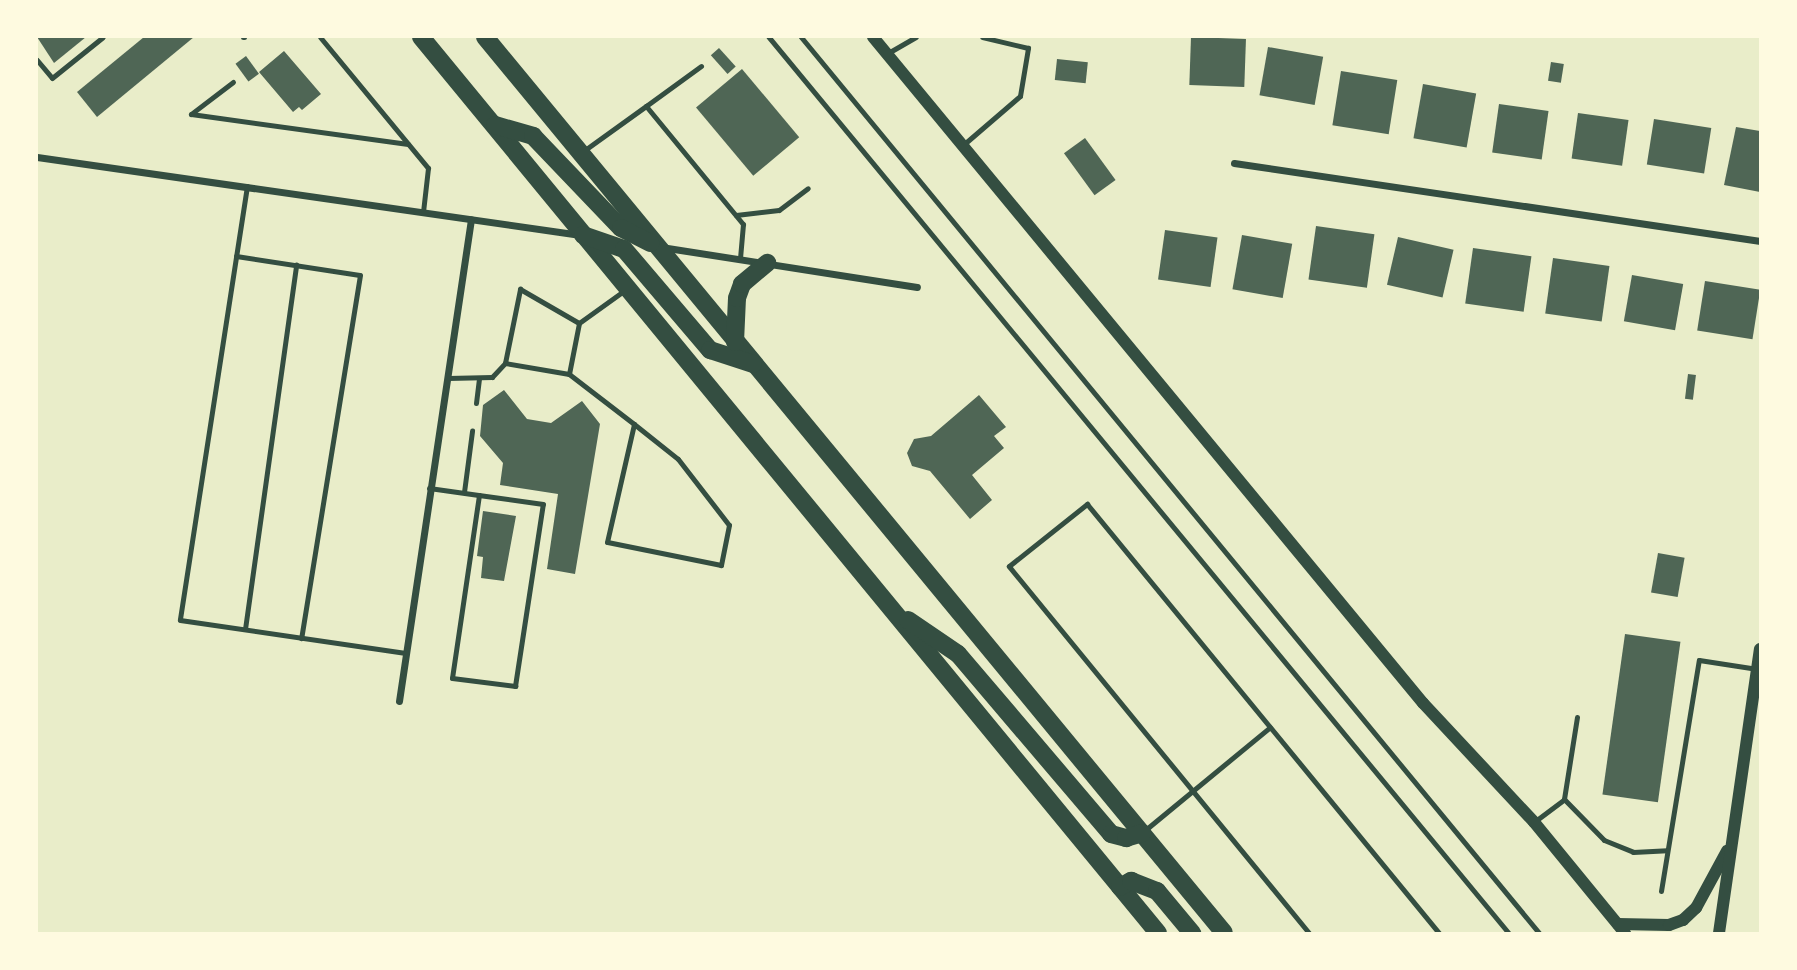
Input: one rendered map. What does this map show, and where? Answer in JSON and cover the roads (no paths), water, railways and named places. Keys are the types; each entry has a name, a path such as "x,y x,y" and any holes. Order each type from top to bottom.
{"highway":[{"path":"421,37 1158,933"},
{"path":"485,37 1224,933"},
{"path":"495,125 533,136 621,228 657,246"},
{"path":"583,235 624,249 710,350 753,364"},
{"path":"735,342 739,291 767,263"},
{"path":"893,611 958,654 1111,834 1126,838 1142,833"},
{"path":"1121,887 1132,881 1157,891 1192,933"}],"street":[{"path":"873,37 1423,703 1534,822 1621,929 1669,925 1683,920 1696,908 1731,844"},
{"path":"37,157 583,235"},
{"path":"1234,163 1760,241"},
{"path":"399,701 471,219"},
{"path":"657,246 917,287"},
{"path":"1719,933 1760,649"}],"lane":[{"path":"37,60 52,78 103,37"},
{"path":"320,37 428,168 423,212"},
{"path":"800,37 1539,933"},
{"path":"886,54 916,37"},
{"path":"963,145 1020,96 1023,84 1028,48 982,37"},
{"path":"581,153 701,66"},
{"path":"233,82 191,114 408,144"},
{"path":"646,106 743,224 740,259"},
{"path":"247,186 180,620 406,653"},
{"path":"736,215 779,211 808,188"},
{"path":"236,256 360,275 301,638"},
{"path":"245,629 296,265"},
{"path":"569,374 579,323 627,288"},
{"path":"448,378 480,379 496,375 505,363 520,289 579,323"},
{"path":"505,363 569,374 634,424 678,459 729,525 721,565 607,542 634,424"},
{"path":"476,403 480,379"},
{"path":"464,492 472,431"},
{"path":"429,488 543,504 515,686 452,678 478,495"},
{"path":"1309,933 1009,566 1087,504 1439,933"},
{"path":"1661,891 1699,660 1757,669"},
{"path":"1534,822 1564,799 1577,716"},
{"path":"1142,833 1270,727"},
{"path":"1564,799 1604,840 1633,852 1667,850"}]}
